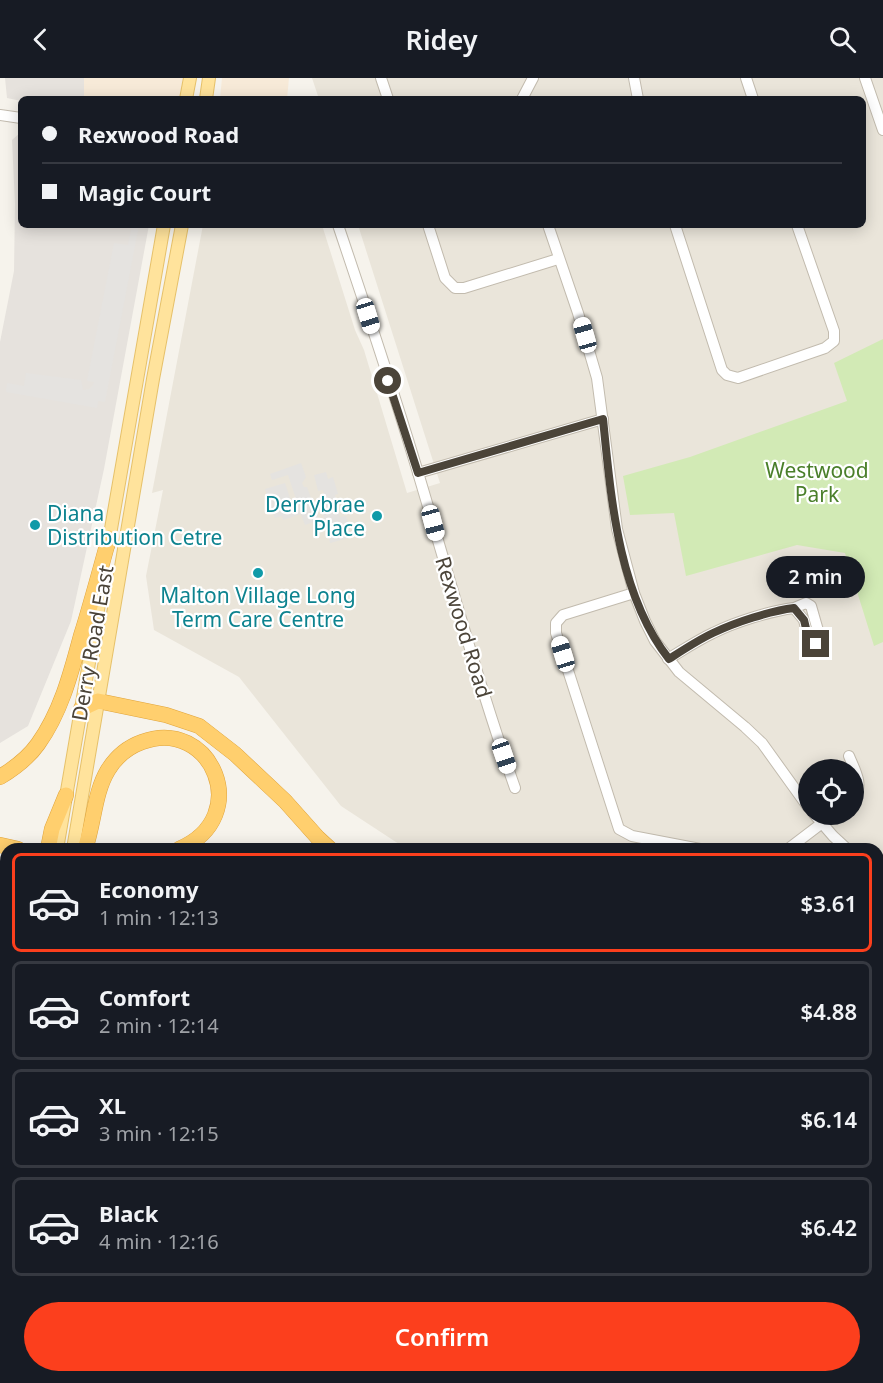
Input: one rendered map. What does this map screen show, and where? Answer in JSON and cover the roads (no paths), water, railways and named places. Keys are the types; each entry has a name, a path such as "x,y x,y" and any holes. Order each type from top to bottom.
{"highway":[{"path":"0,777 30,755 48,729 58,708 69,679 109,538"},
{"path":"81,709 98,701 166,715 199,726 285,801 323,843"},
{"path":"84,840 100,785 117,758 134,745 161,737 188,743 213,766 219,796 218,809 205,833 193,843"},
{"path":"51,843 66,795"}],"main road":[{"path":"187,96 190,78"},
{"path":"206,96 209,78"},
{"name":"Derry Road East","path":"66,795 163,228"},
{"name":"Derry Road East","path":"84,840 98,701 181,228"},
{"path":"56,830 57,843"}],"street":[{"path":"381,78 387,96"},
{"path":"524,96 533,78"},
{"path":"634,78 637,96"},
{"path":"746,78 752,96"},
{"path":"865,78 883,130"},
{"path":"0,115 18,118"},
{"name":"Rexwood Road","path":"339,228 362,294 418,473 454,600 515,788"},
{"path":"429,228 445,278 455,288 464,288 558,259"},
{"path":"549,228 597,378 617,529 634,594 654,641 695,687 762,743 798,793"},
{"path":"676,228 722,370 727,375 738,378 825,348 834,341 834,332 798,228"},
{"path":"418,473 603,419"},
{"path":"634,594 562,615 556,623 556,633 619,829 632,837 666,843"},
{"path":"669,659 718,630 794,608"},
{"path":"796,843 822,825 841,843"}],"place":[{"name":"Derrybrae Place","path":"377,516"},
{"name":"Diana Distribution Cetre","path":"35,525"},
{"name":"Malton Village Long Term Care Centre","path":"258,573"}],"park label":[{"name":"Westwood Park","path":"817,482"}]}
